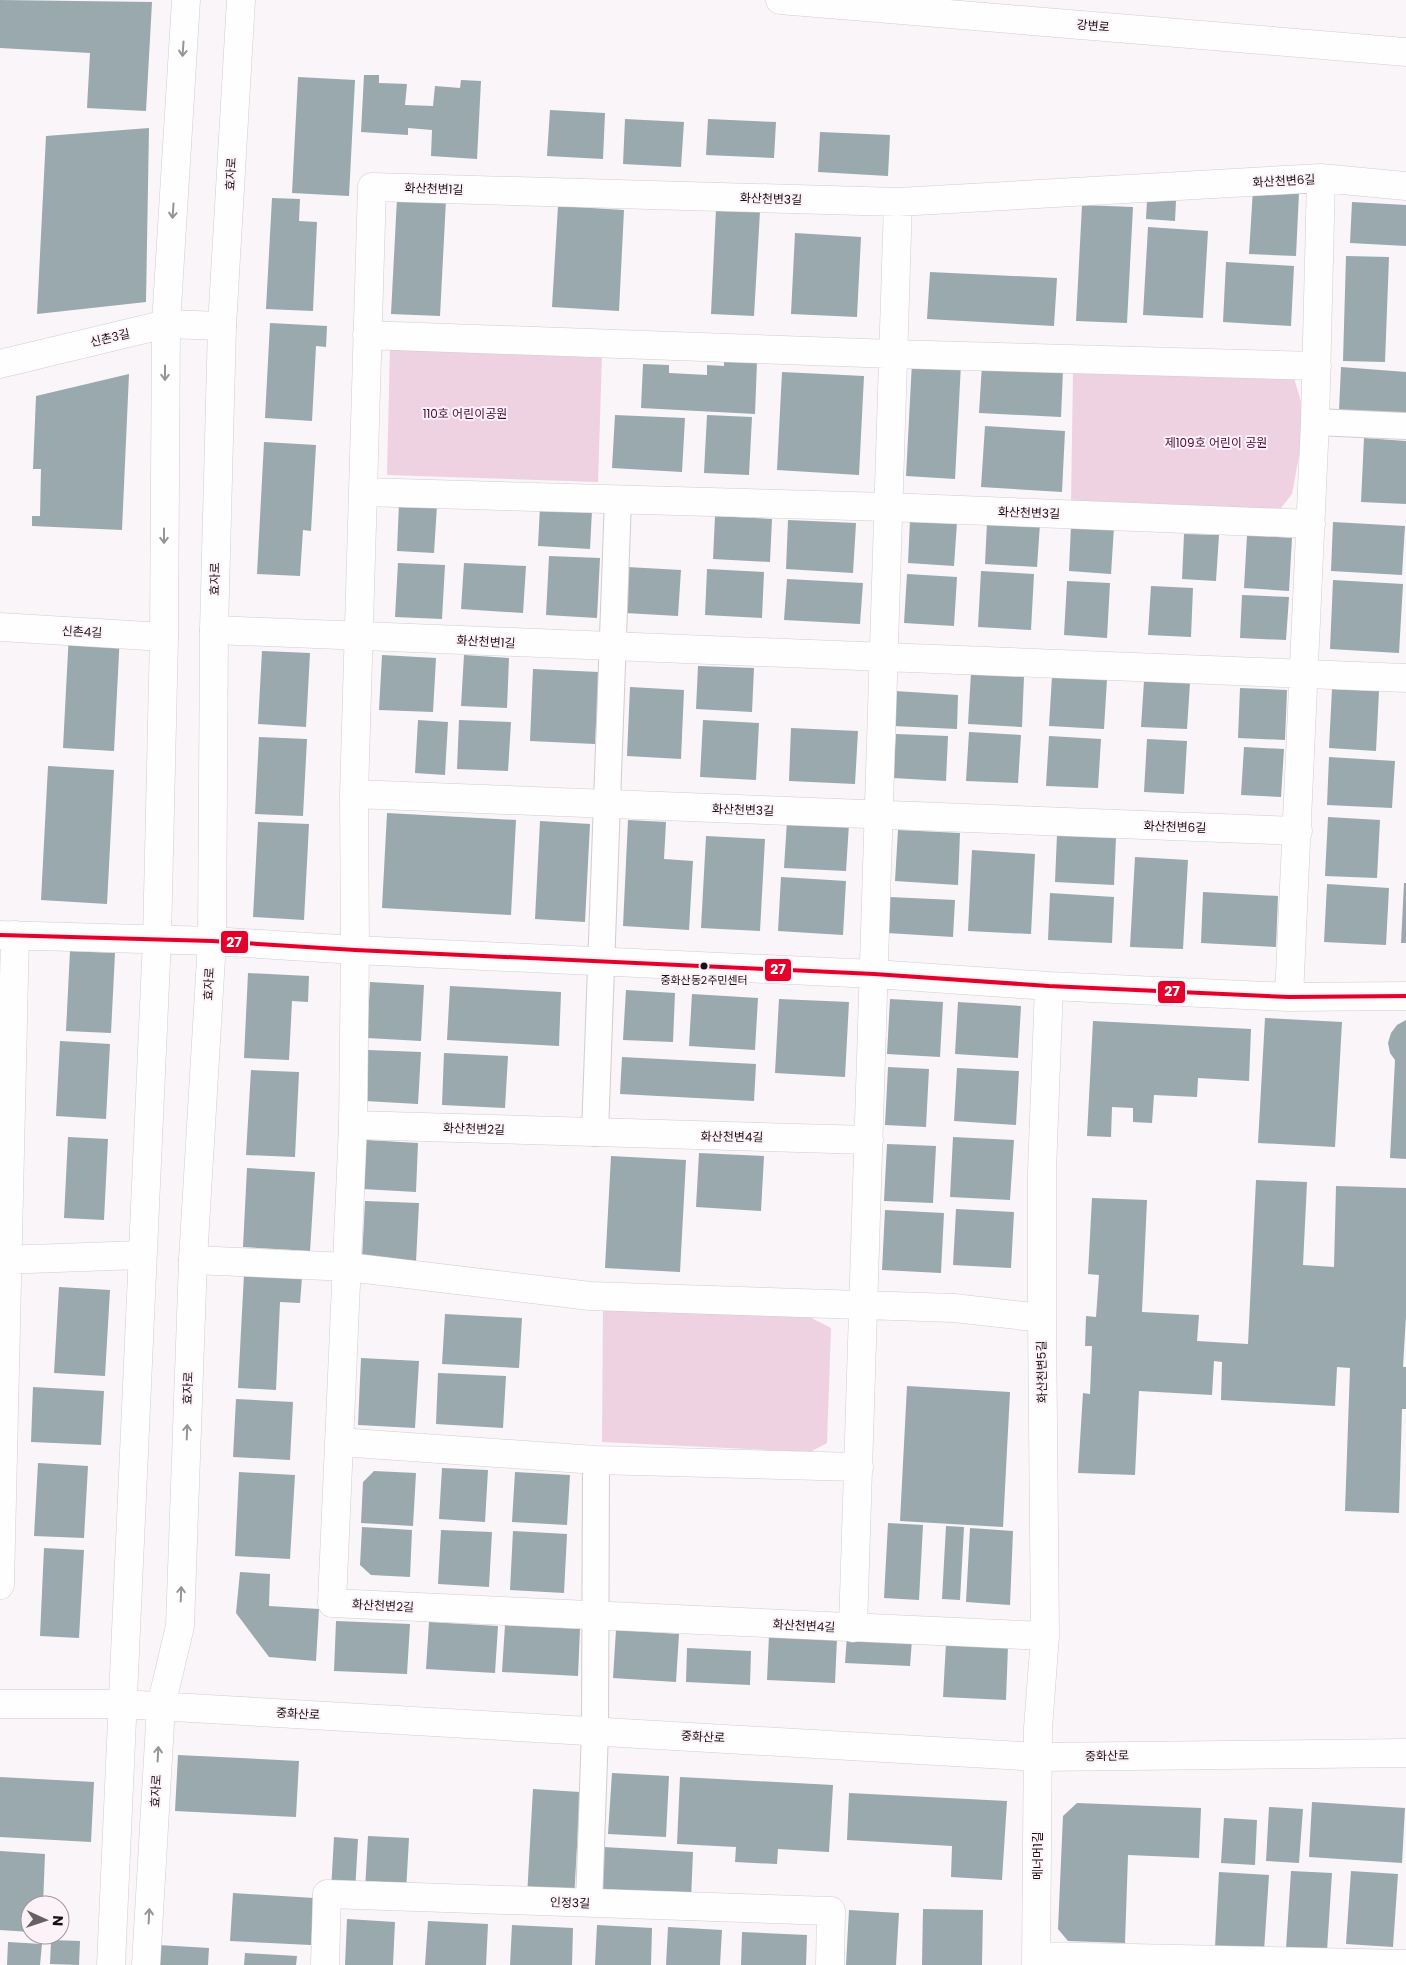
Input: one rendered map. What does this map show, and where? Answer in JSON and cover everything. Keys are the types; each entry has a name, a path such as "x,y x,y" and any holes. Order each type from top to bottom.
{"street":[{"path":"111,1965 157,939 164,637 166,324 186,0"},
{"name":"효자로","path":"146,1965 161,1706 180,1626 193,1260 212,941 214,630 222,326 242,0"},
{"name":"강변로","path":"780,0 902,5 1406,52"},
{"path":"1321,178 1406,186"},
{"name":"화산천변6길","path":"1089,192 1321,178 1315,422 1290,997"},
{"name":"화산천변1길","path":"355,950 354,794 372,188 644,195"},
{"name":"화산천변3길","path":"644,195 898,202 1089,192"},
{"path":"874,974 898,202"},
{"name":"신촌3길","path":"0,364 166,324 222,326"},
{"path":"367,335 893,354 1317,366"},
{"path":"1315,422 1406,426"},
{"path":"363,492 618,499 595,1133"},
{"name":"화산천변3길","path":"618,499 888,507 1311,524"},
{"name":"신촌4길","path":"0,627 164,637"},
{"path":"214,630 359,636"},
{"name":"화산천변1길","path":"359,636 612,648"},
{"path":"612,648 1406,678"},
{"path":"354,794 607,805"},
{"name":"화산천변3길","path":"607,805 1053,822"},
{"name":"화산천변6길","path":"1053,822 1298,831"},
{"path":"1,1585 8,935 212,941 355,950 874,974 1049,986 1290,997 1406,996"},
{"name":"화산천변2길","path":"355,950 353,1125 348,1267 332,1603 594,1616"},
{"name":"화산천변4길","path":"594,1616 853,1628 874,974"},
{"name":"화산천변5길","path":"1038,1757 1038,1728 1045,1636 1042,1171 1049,986"},
{"name":"화산천변2길","path":"353,1125 595,1133"},
{"name":"화산천변4길","path":"595,1133 869,1140"},
{"path":"4,1260 142,1255"},
{"path":"193,1260 348,1267 590,1296 954,1308 1042,1318"},
{"path":"339,1442 596,1460 859,1467"},
{"path":"589,1903 595,1731 596,1460"},
{"path":"853,1628 1045,1636"},
{"name":"중화산로","path":"0,1704 122,1704 1038,1757 1406,1754"},
{"name":"메너머1길","path":"1038,1757 1037,1960 1406,1964"},
{"name":"인정3길","path":"325,1965 327,1894 831,1911 830,1965"}],"green space":[{"name":"110호 어린이공원","path":"390,348 602,355 598,482 387,475"},
{"name":"제109호 어린이 공원","path":"1073,371 1294,378 1302,405 1300,451 1292,494 1277,513 1071,505"},
{"path":"603,1306 802,1313 831,1328 827,1443 810,1452 602,1442"}],"building":[{"path":"0,0 152,2 146,111 87,108 90,53 0,48"},
{"path":"364,75 379,75 379,83 407,84 405,105 433,106 435,86 460,88 461,80 481,81 477,159 431,156 432,130 408,128 408,135 361,132"},
{"path":"298,77 355,80 349,196 292,193"},
{"path":"550,110 605,113 603,159 547,156"},
{"path":"625,119 684,122 681,167 623,164"},
{"path":"708,119 776,122 774,158 706,155"},
{"path":"149,128 146,302 37,314 46,136"},
{"path":"820,132 890,135 888,176 818,172"},
{"path":"1253,189 1299,192 1296,256 1249,254"},
{"path":"272,198 300,199 299,221 317,222 313,311 266,309"},
{"path":"397,198 446,200 440,316 391,314"},
{"path":"1147,200 1176,201 1175,221 1146,219"},
{"path":"1352,202 1406,205 1406,246 1350,243"},
{"path":"1082,205 1133,207 1127,323 1076,321"},
{"path":"558,206 624,210 619,311 552,307"},
{"path":"716,209 760,211 754,316 711,314"},
{"path":"1148,227 1208,231 1203,318 1143,315"},
{"path":"795,233 861,237 857,317 791,314"},
{"path":"1346,256 1389,257 1385,362 1343,361"},
{"path":"1226,262 1294,266 1291,326 1223,322"},
{"path":"930,272 1057,278 1054,326 927,319"},
{"path":"270,323 327,326 326,347 316,346 312,421 265,418"},
{"path":"724,359 757,361 755,414 641,408 643,364 669,365 669,373 707,375 707,365 724,366"},
{"path":"912,362 961,364 955,479 906,476"},
{"path":"982,365 1063,370 1061,417 979,413"},
{"path":"1341,367 1406,372 1406,415 1339,411"},
{"path":"782,372 864,376 859,475 777,470"},
{"path":"129,374 122,530 32,526 32,516 40,516 41,469 33,469 36,396"},
{"path":"615,415 685,418 682,472 612,468"},
{"path":"707,415 752,417 749,475 704,473"},
{"path":"985,426 1065,431 1062,492 981,487"},
{"path":"1364,438 1406,441 1406,504 1361,502"},
{"path":"264,442 316,445 311,531 303,530 300,576 257,574"},
{"path":"399,503 437,505 434,553 397,551"},
{"path":"540,507 592,510 590,549 538,546"},
{"path":"715,516 772,519 770,562 713,559"},
{"path":"788,520 856,523 853,573 786,569"},
{"path":"910,520 957,522 954,566 908,563"},
{"path":"987,522 1040,524 1037,567 985,564"},
{"path":"1333,522 1405,526 1402,575 1331,571"},
{"path":"1071,525 1114,527 1111,574 1069,571"},
{"path":"1184,534 1219,535 1216,581 1182,579"},
{"path":"1247,535 1292,538 1289,591 1244,588"},
{"path":"549,556 600,558 597,618 546,615"},
{"path":"398,563 445,565 442,619 395,617"},
{"path":"464,563 526,566 523,613 461,609"},
{"path":"627,567 681,570 678,616 625,613"},
{"path":"707,569 764,572 762,618 705,615"},
{"path":"981,571 1034,574 1031,630 978,627"},
{"path":"907,574 957,577 954,626 904,623"},
{"path":"787,579 863,583 860,624 784,620"},
{"path":"1333,580 1403,584 1399,653 1330,649"},
{"path":"1067,581 1110,583 1107,638 1064,635"},
{"path":"1151,586 1193,588 1191,637 1148,635"},
{"path":"1242,595 1289,597 1286,640 1240,638"},
{"path":"69,632 120,634 114,751 63,748"},
{"path":"262,651 310,653 306,727 258,724"},
{"path":"382,655 436,658 433,712 379,710"},
{"path":"464,655 509,658 507,708 461,706"},
{"path":"698,666 754,668 752,712 696,709"},
{"path":"533,669 599,672 595,744 530,741"},
{"path":"971,673 1024,676 1022,727 968,724"},
{"path":"1052,676 1107,679 1104,729 1049,726"},
{"path":"1144,681 1190,683 1187,729 1141,727"},
{"path":"630,687 684,690 681,759 627,756"},
{"path":"1240,688 1287,690 1285,740 1238,738"},
{"path":"1332,689 1379,691 1376,751 1329,748"},
{"path":"895,691 958,695 957,729 893,726"},
{"path":"418,720 448,722 445,775 415,773"},
{"path":"459,720 511,722 508,771 457,769"},
{"path":"703,720 759,723 756,780 700,777"},
{"path":"791,728 858,731 855,784 789,781"},
{"path":"969,732 1021,735 1018,783 966,781"},
{"path":"896,734 948,736 946,781 893,778"},
{"path":"1049,736 1101,739 1098,788 1046,786"},
{"path":"259,737 307,739 303,816 255,814"},
{"path":"1147,739 1187,741 1184,794 1144,792"},
{"path":"1244,747 1284,749 1281,797 1241,795"},
{"path":"1329,757 1395,761 1392,808 1327,805"},
{"path":"48,766 114,770 107,904 41,900"},
{"path":"387,813 516,820 511,915 382,908"},
{"path":"1328,817 1380,820 1377,878 1325,876"},
{"path":"628,820 666,822 664,859 693,861 689,930 623,926"},
{"path":"540,821 590,824 585,922 535,919"},
{"path":"787,821 849,824 846,871 784,868"},
{"path":"258,822 309,824 304,920 253,917"},
{"path":"898,830 960,833 958,885 895,881"},
{"path":"1057,834 1116,837 1114,885 1055,882"},
{"path":"706,836 765,839 760,931 701,928"},
{"path":"972,850 1035,854 1031,934 968,931"},
{"path":"1135,857 1188,860 1183,949 1130,947"},
{"path":"781,877 846,881 843,935 778,931"},
{"path":"1404,883 1406,883 1406,943 1401,943"},
{"path":"1327,884 1389,888 1386,945 1324,942"},
{"path":"1203,892 1278,896 1276,947 1201,943"},
{"path":"1050,893 1114,897 1112,943 1048,940"},
{"path":"889,897 955,900 953,937 887,933"},
{"path":"70,951 115,953 111,1033 66,1031"},
{"path":"248,973 309,976 308,1002 292,1001 289,1060 244,1058"},
{"path":"370,982 424,985 421,1041 367,1038"},
{"path":"450,986 561,992 559,1046 447,1040"},
{"path":"626,990 675,993 673,1042 623,1040"},
{"path":"692,994 758,998 755,1050 689,1046"},
{"path":"779,999 849,1002 845,1077 775,1073"},
{"path":"890,999 943,1002 940,1057 887,1054"},
{"path":"958,1002 1021,1006 1018,1058 955,1054"},
{"path":"1265,1018 1342,1022 1335,1147 1258,1143"},
{"path":"1406,1020 1406,1159 1390,1158 1395,1060 1390,1053 1388,1043 1391,1033 1397,1025"},
{"path":"1093,1021 1251,1029 1249,1081 1198,1078 1197,1097 1154,1095 1152,1123 1133,1122 1133,1108 1112,1107 1111,1137 1087,1136"},
{"path":"60,1041 110,1044 106,1119 56,1116"},
{"path":"368,1050 421,1052 418,1104 365,1101"},
{"path":"444,1053 508,1056 505,1108 442,1105"},
{"path":"622,1057 756,1064 754,1101 620,1094"},
{"path":"888,1067 929,1069 926,1127 885,1125"},
{"path":"957,1068 1019,1071 1016,1125 954,1121"},
{"path":"251,1070 299,1072 295,1157 246,1155"},
{"path":"68,1137 108,1139 104,1220 64,1218"},
{"path":"953,1137 1014,1140 1010,1200 950,1197"},
{"path":"366,1140 418,1143 416,1192 363,1189"},
{"path":"887,1144 936,1146 933,1203 884,1201"},
{"path":"699,1153 764,1156 761,1211 696,1207"},
{"path":"611,1156 686,1160 680,1272 605,1268"},
{"path":"247,1168 315,1172 310,1251 243,1247"},
{"path":"1256,1180 1307,1182 1303,1265 1334,1267 1336,1186 1406,1188 1406,1316 1403,1367 1406,1367 1406,1409 1402,1409 1399,1513 1345,1511 1350,1368 1337,1367 1335,1406 1221,1400 1222,1362 1214,1361 1212,1395 1139,1391 1135,1475 1078,1473 1083,1393 1090,1394 1092,1346 1085,1346 1086,1316 1096,1317 1099,1275 1088,1274 1092,1198 1147,1200 1142,1312 1199,1315 1197,1341 1248,1344"},
{"path":"365,1201 419,1203 416,1262 362,1259"},
{"path":"956,1209 1014,1212 1011,1268 953,1265"},
{"path":"885,1210 944,1213 941,1273 882,1270"},
{"path":"244,1274 302,1277 300,1303 280,1302 276,1390 238,1388"},
{"path":"59,1287 110,1290 105,1376 54,1373"},
{"path":"445,1314 522,1318 519,1368 442,1364"},
{"path":"361,1358 419,1361 415,1428 358,1425"},
{"path":"438,1373 506,1376 503,1428 436,1424"},
{"path":"907,1386 1010,1392 1003,1527 900,1521"},
{"path":"33,1387 104,1391 101,1445 31,1442"},
{"path":"236,1399 293,1402 290,1460 233,1457"},
{"path":"38,1463 88,1466 84,1538 34,1536"},
{"path":"442,1468 488,1470 485,1522 439,1519"},
{"path":"374,1471 416,1473 413,1526 361,1523 363,1482"},
{"path":"239,1472 295,1475 290,1559 235,1556"},
{"path":"515,1472 570,1475 567,1525 512,1522"},
{"path":"888,1523 923,1525 919,1600 884,1598"},
{"path":"946,1526 964,1527 960,1600 942,1599"},
{"path":"362,1527 412,1530 410,1577 371,1575 360,1565"},
{"path":"970,1528 1013,1531 1010,1605 966,1602"},
{"path":"441,1530 492,1532 489,1587 438,1584"},
{"path":"513,1531 567,1534 564,1593 510,1590"},
{"path":"44,1548 84,1550 79,1638 40,1636"},
{"path":"240,1572 270,1574 269,1606 319,1609 316,1661 269,1657 236,1613"},
{"path":"336,1621 410,1624 407,1674 334,1671"},
{"path":"429,1622 498,1626 495,1673 426,1669"},
{"path":"505,1625 580,1629 578,1676 502,1672"},
{"path":"616,1630 679,1634 676,1682 613,1678"},
{"path":"769,1635 837,1639 835,1683 767,1680"},
{"path":"847,1636 912,1640 910,1666 845,1663"},
{"path":"946,1643 1008,1646 1006,1700 943,1697"},
{"path":"687,1648 751,1651 750,1685 686,1682"},
{"path":"178,1755 299,1761 296,1817 175,1811"},
{"path":"612,1773 669,1776 666,1837 608,1834"},
{"path":"0,1777 94,1782 91,1842 0,1837"},
{"path":"680,1777 833,1785 829,1852 778,1849 777,1864 735,1862 736,1847 677,1844"},
{"path":"533,1789 580,1792 574,1900 527,1897"},
{"path":"849,1793 1007,1801 1002,1880 951,1877 952,1846 847,1840"},
{"path":"1312,1802 1405,1808 1402,1863 1309,1857"},
{"path":"1077,1803 1201,1808 1199,1858 1128,1855 1125,1943 1068,1941 1058,1929 1063,1816"},
{"path":"1269,1807 1303,1809 1299,1863 1266,1861"},
{"path":"1224,1818 1257,1820 1255,1865 1221,1863"},
{"path":"368,1836 409,1838 406,1892 365,1890"},
{"path":"334,1837 358,1839 355,1892 331,1891"},
{"path":"603,1847 693,1852 691,1899 601,1894"},
{"path":"0,1851 45,1854 43,1895 20,1895 20,1931 0,1930"},
{"path":"1291,1871 1332,1873 1327,1951 1286,1949"},
{"path":"1351,1871 1398,1874 1393,1947 1346,1944"},
{"path":"1219,1872 1269,1875 1264,1951 1215,1947"},
{"path":"233,1893 314,1898 311,1945 230,1941"},
{"path":"923,1909 983,1910 982,1965 922,1965"},
{"path":"849,1910 899,1913 896,1965 846,1965"},
{"path":"347,1919 395,1922 393,1965 345,1965"},
{"path":"428,1921 488,1924 486,1965 425,1965"},
{"path":"512,1925 573,1928 572,1965 510,1965"},
{"path":"597,1925 652,1928 651,1965 595,1965"},
{"path":"668,1927 722,1930 720,1965 666,1965"},
{"path":"742,1932 807,1935 806,1965 741,1965"},
{"path":"70,1941 80,1941 79,1965 50,1964 51,1945 70,1945"},
{"path":"8,1942 20,1943 20,1945 42,1945 40,1965 7,1965"},
{"path":"158,1945 209,1948 208,1965 157,1965"},
{"path":"245,1953 297,1956 296,1965 244,1965"}],"transit line":[{"name":"27","path":"0,935 212,941 355,950 874,974 1049,986 1289,997 1406,996"}],"place":[{"name":"중화산동2주민센터","path":"704,966"}]}
